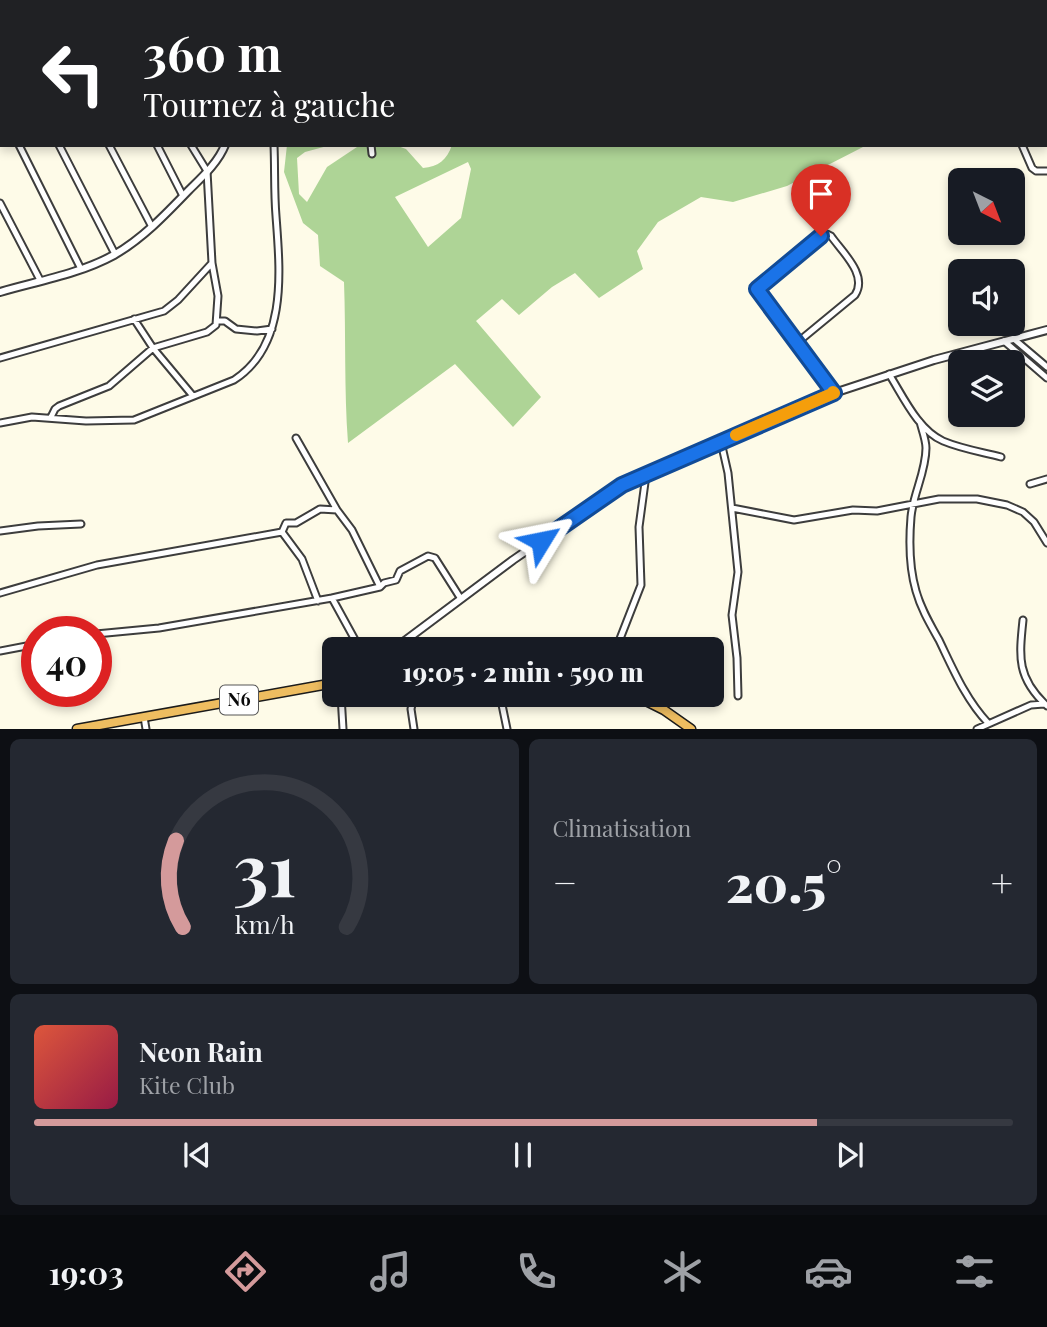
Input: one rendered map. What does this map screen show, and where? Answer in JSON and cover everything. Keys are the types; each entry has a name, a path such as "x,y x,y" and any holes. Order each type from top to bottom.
{"highway":[{"name":"N6","path":"77,729 322,685"},
{"path":"658,707 691,729"}],"street":[{"path":"20,147 81,269"},
{"path":"60,147 115,254"},
{"path":"109,147 152,227"},
{"path":"157,147 183,196"},
{"path":"51,417 59,406 109,386 153,348 214,328 217,321 217,287 212,263 207,171 192,147"},
{"path":"0,292 81,269 115,254 152,227 207,171 223,147"},
{"path":"0,423 32,417 134,421 234,380 246,372 265,347 272,329 280,270 275,213 274,147"},
{"path":"371,147 372,154"},
{"path":"1023,147 1036,171 1047,171"},
{"path":"0,203 40,280"},
{"path":"798,342 860,288 859,275 827,234 809,245 757,289 834,393"},
{"path":"0,358 159,313 173,305 212,263"},
{"path":"134,319 153,348 193,396"},
{"path":"217,321 225,321 236,329 272,329"},
{"path":"410,637 622,485 834,393 889,374 1047,330"},
{"path":"1014,339 1047,367"},
{"path":"1004,341 1047,378"},
{"path":"889,374 920,422 942,440 1001,457"},
{"path":"920,422 926,447 912,504 910,560 916,592 958,678 976,710 988,723"},
{"path":"296,438 337,510 352,530 380,587"},
{"path":"721,442 732,508 738,572 732,615 738,695"},
{"path":"621,637 641,585 639,527 646,475"},
{"path":"1030,484 1047,479"},
{"path":"732,508 794,520 853,510 877,511 939,499 977,499 1007,505 1023,512 1034,522 1047,543"},
{"path":"282,532 286,523 296,523 320,509 337,510"},
{"path":"0,531 81,524"},
{"path":"0,593 97,565 282,532"},
{"path":"282,532 302,559 318,601"},
{"path":"112,632 159,628 318,601 380,587 396,580 400,571 428,556 432,557 461,599"},
{"path":"332,598 353,637"},
{"path":"1023,620 1020,652 1022,670 1029,687 1046,704"},
{"path":"0,651 21,647"},
{"path":"977,729 1031,705 1046,704"},
{"path":"342,707 343,729"},
{"path":"411,707 414,729"},
{"path":"502,707 507,729"},
{"path":"144,717 146,729"}],"green space":[{"path":"287,147 324,147 305,152 297,158 299,194 307,202 327,167 357,147 400,147 406,149 423,168 441,162 451,147 863,147 787,186 733,202 701,197 658,222 637,251 643,269 599,298 575,273 552,287 519,315 502,299 476,321 541,397 513,427 455,364 348,443 344,282 320,266 318,235 303,223 284,172","holes":["468,162 471,169 461,218 428,247 395,197"]}],"slow traffic":[{"path":"736,435 833,392"}],"route":[{"path":"541,541 622,485 834,393 757,289 821,236"}]}
